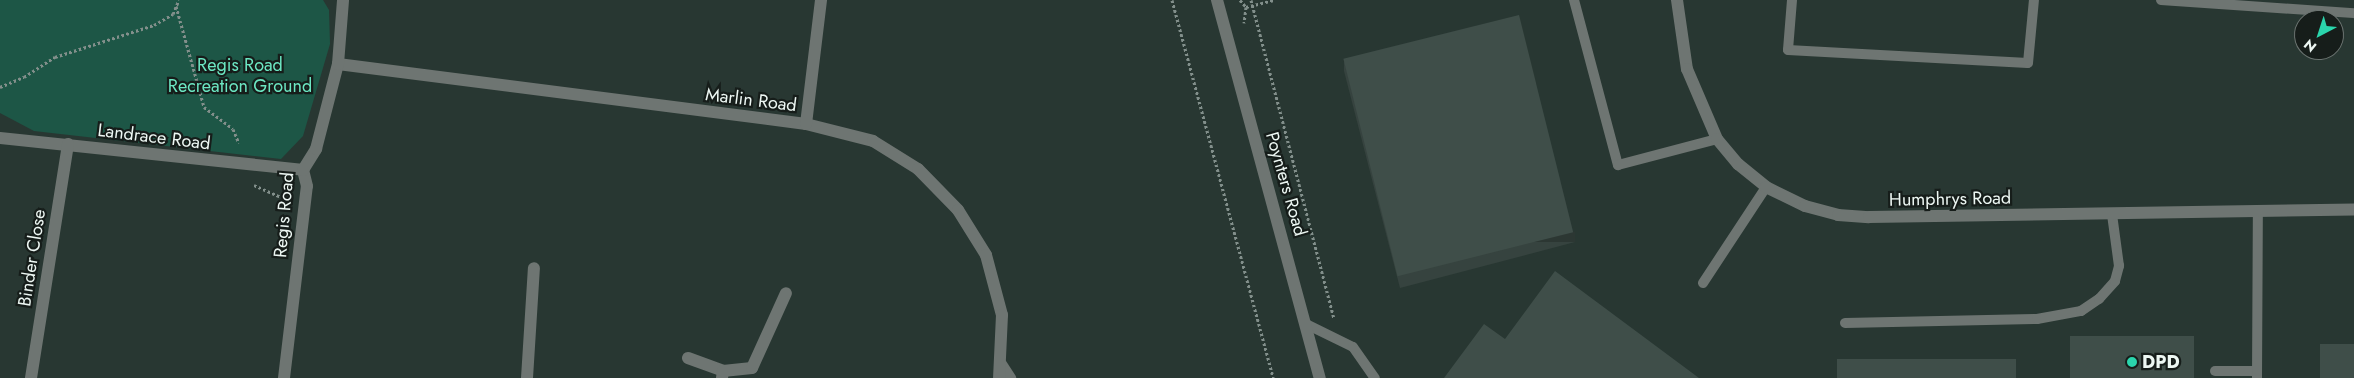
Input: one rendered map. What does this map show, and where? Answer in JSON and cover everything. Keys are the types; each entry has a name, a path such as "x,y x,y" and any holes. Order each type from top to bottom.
{"street":[{"name":"Regis Road","path":"284,378 307,186 303,170 316,149 338,64 343,0"},
{"path":"806,124 821,0"},
{"name":"Poynters Road","path":"1217,0 1320,378"},
{"name":"Humphrys Road","path":"1677,0 1687,69 1717,139 1738,164 1766,187 1804,206 1838,215 1869,217 2354,209"},
{"name":"Marlin Road","path":"338,64 806,124 873,141 918,169 958,210 986,255 1002,316 1002,364 999,378"},
{"name":"Landrace Road","path":"0,138 68,144 244,166 303,170"},
{"name":"Binder Close","path":"31,378 68,144"},
{"path":"527,378 534,268"},
{"path":"688,358 722,375 752,368 786,293"}],"lane":[{"path":"1574,0 1618,165 1717,139"},
{"path":"1792,0 1788,50 2028,63 2034,0"},
{"path":"2161,0 2354,13"},
{"path":"1703,284 1766,187"},
{"path":"2215,371 2257,374 2258,210"},
{"path":"1845,323 2037,319 2081,312 2099,299 2115,281 2119,266 2112,214"},
{"path":"1306,324 1353,347 1375,378"},
{"path":"1002,364 1011,378"}],"path":[{"path":"0,87 24,78 63,54 154,25 173,14 179,0"},
{"path":"1172,0 1273,378"},
{"path":"1240,0 1246,7 1274,0"},
{"path":"1251,0 1335,321"},
{"path":"176,6 204,107 233,129 242,151"},
{"path":"247,182 287,200 286,210"}],"green space":[{"name":"Regis Road Recreation Ground","path":"0,0 323,0 329,10 330,44 303,136 281,159 34,131 0,113"}],"building":[{"path":"1519,15 1573,232 1398,276 1343,59"},
{"path":"1555,271 1699,378 1444,378 1484,324 1505,339"},
{"name":"DPD","path":"2070,336 2194,336 2194,378 2070,378"},
{"path":"2320,344 2354,344 2354,378 2320,378"},
{"path":"1837,359 2016,359 2016,378 1837,378"}],"place":[{"name":"DPD","path":"2132,362"}]}
